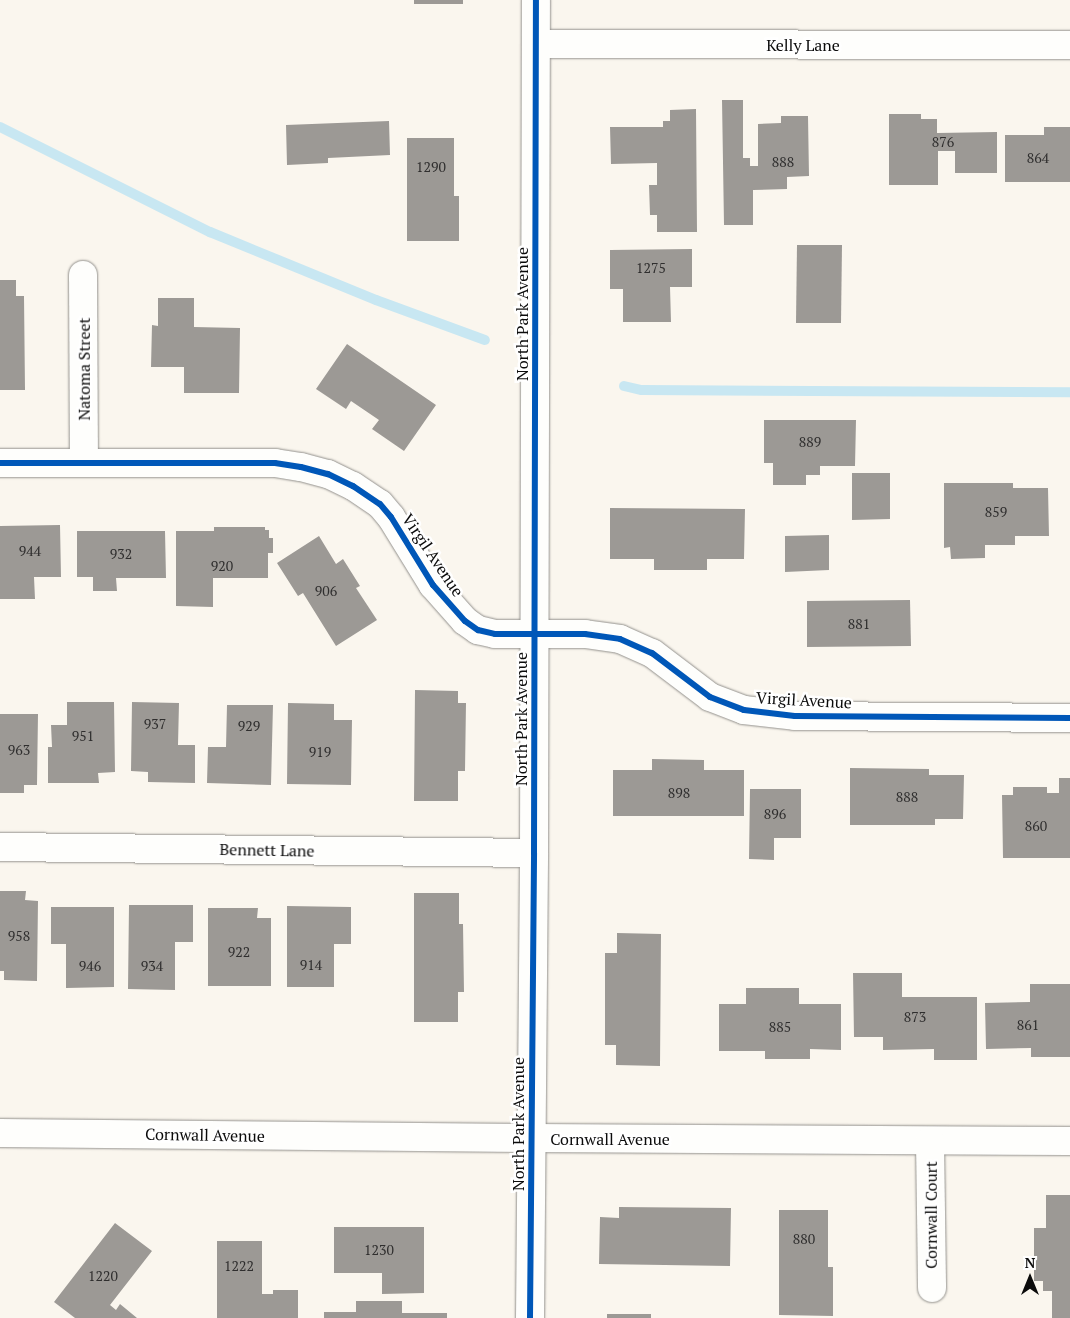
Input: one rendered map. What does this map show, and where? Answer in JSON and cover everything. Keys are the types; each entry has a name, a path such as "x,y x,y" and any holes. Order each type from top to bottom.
{"street":[{"name":"North Park Avenue","path":"530,1318 534,852 536,0"},
{"name":"Kelly Lane","path":"536,44 1070,46"},
{"name":"Natoma Street","path":"83,274 84,463"},
{"name":"Virgil Avenue","path":"0,463 275,463 328,474 353,486 380,504 391,517 433,585 465,621 478,630 495,634 585,634 620,639 652,653 710,697 744,710 795,716 1070,718"},
{"name":"Bennett Lane","path":"0,847 534,852"},
{"name":"Cornwall Avenue","path":"0,1133 1070,1141"},
{"name":"Cornwall Court","path":"930,1141 932,1288"}],"building":[{"path":"414,0 463,0 463,4 414,4"},
{"path":"722,100 743,100 743,158 750,158 750,166 758,166 758,124 781,123 781,116 808,116 809,176 787,177 787,189 753,190 753,225 724,225"},
{"path":"696,109 697,232 657,232 657,215 650,215 649,185 657,185 657,163 611,164 610,127 663,127 663,121 670,121 670,110"},
{"path":"889,114 921,114 921,119 937,119 937,133 997,132 997,173 955,173 955,151 938,151 938,185 889,185"},
{"path":"389,121 390,155 328,158 328,163 287,165 286,125"},
{"path":"1044,127 1070,127 1070,182 1005,182 1005,135 1044,135"},
{"path":"407,138 454,138 454,196 459,196 459,241 407,241"},
{"path":"797,245 842,245 841,323 796,323"},
{"path":"692,249 692,287 670,287 671,322 623,322 623,289 610,289 610,250"},
{"path":"0,280 16,280 16,296 24,296 25,390 0,390"},
{"path":"158,298 194,298 194,327 240,328 239,393 184,393 184,367 151,367 152,325 158,326"},
{"path":"347,344 436,405 404,451 372,429 379,420 351,401 346,409 316,389"},
{"path":"764,420 856,420 855,466 820,466 820,475 806,475 806,485 773,485 773,463 764,463"},
{"path":"852,473 890,473 890,519 852,520"},
{"path":"944,483 1013,483 1013,488 1048,488 1049,536 1015,536 1015,545 985,545 985,558 951,559 950,547 944,548"},
{"path":"610,508 745,509 744,559 707,559 707,570 654,570 654,559 610,559"},
{"path":"60,525 61,577 34,577 35,599 0,599 0,526"},
{"path":"214,527 265,527 265,530 269,530 269,538 273,538 273,553 268,553 268,578 213,578 213,607 176,606 176,531 214,531"},
{"path":"77,531 165,531 166,578 116,578 117,591 93,591 93,577 77,577"},
{"path":"829,535 829,570 785,572 785,536"},
{"path":"319,536 336,564 343,559 360,586 356,588 377,620 336,646 303,593 298,596 277,563"},
{"path":"910,600 911,646 807,647 807,601"},
{"path":"415,690 458,691 458,703 466,703 465,771 458,771 458,801 414,801"},
{"path":"67,702 114,702 115,772 98,773 99,783 48,783 48,747 52,747 51,725 67,725"},
{"path":"132,702 179,703 178,745 195,745 195,783 148,782 148,772 131,771"},
{"path":"288,703 334,704 334,720 352,720 351,785 287,784"},
{"path":"227,705 273,705 271,785 207,783 208,747 226,747"},
{"path":"0,714 38,714 37,785 24,785 24,793 0,793"},
{"path":"652,759 704,760 704,770 744,770 744,816 613,816 613,770 652,770"},
{"path":"850,768 929,769 929,775 964,775 963,819 935,819 935,825 850,825"},
{"path":"1059,778 1070,778 1070,858 1003,858 1002,795 1013,795 1013,787 1047,787 1047,793 1059,793"},
{"path":"750,789 801,789 801,838 774,838 774,860 749,859"},
{"path":"0,891 26,891 25,900 38,901 37,981 4,980 4,971 0,971"},
{"path":"414,893 459,893 459,924 463,924 464,992 458,992 458,1022 414,1022"},
{"path":"129,905 193,905 193,942 175,942 175,990 128,989"},
{"path":"287,906 351,907 351,944 334,944 334,987 287,987"},
{"path":"51,907 114,907 114,987 66,988 66,944 51,944"},
{"path":"208,908 258,908 257,918 271,918 271,986 208,986"},
{"path":"617,933 661,934 660,1066 616,1065 616,1045 605,1045 605,953 617,953"},
{"path":"853,973 902,973 902,997 977,997 977,1060 934,1060 934,1049 883,1050 883,1037 854,1037"},
{"path":"1030,984 1070,984 1070,1057 1031,1057 1031,1048 986,1049 985,1003 1030,1002"},
{"path":"746,988 799,988 799,1004 841,1004 841,1050 810,1049 810,1059 765,1059 765,1051 719,1051 719,1004 746,1004"},
{"path":"1046,1195 1070,1195 1070,1318 1052,1318 1052,1291 1043,1291 1043,1281 1034,1281 1034,1228 1046,1228"},
{"path":"619,1207 731,1208 730,1266 599,1264 600,1217 619,1218"},
{"path":"779,1210 828,1210 828,1267 833,1267 833,1316 779,1315"},
{"path":"115,1223 152,1251 110,1305 116,1310 120,1304 137,1318 75,1318 54,1302"},
{"path":"334,1227 424,1227 424,1293 382,1294 382,1273 334,1273"},
{"path":"217,1241 262,1241 262,1294 273,1294 273,1290 298,1290 298,1318 217,1318"},
{"path":"356,1301 402,1301 402,1313 447,1313 447,1318 324,1318 324,1312 356,1312"},
{"path":"607,1314 651,1314 651,1318 607,1318"}],"waterway":[{"path":"0,127 210,232 376,300 485,340"},
{"path":"624,386 642,390 1070,392"}],"cycle path":[{"path":"530,1318 534,853 536,0"},
{"path":"0,463 275,463 328,474 353,486 380,504 391,517 433,585 465,621 478,630 495,634 585,634 620,639 652,653 710,697 744,710 795,716 1070,718"}]}
